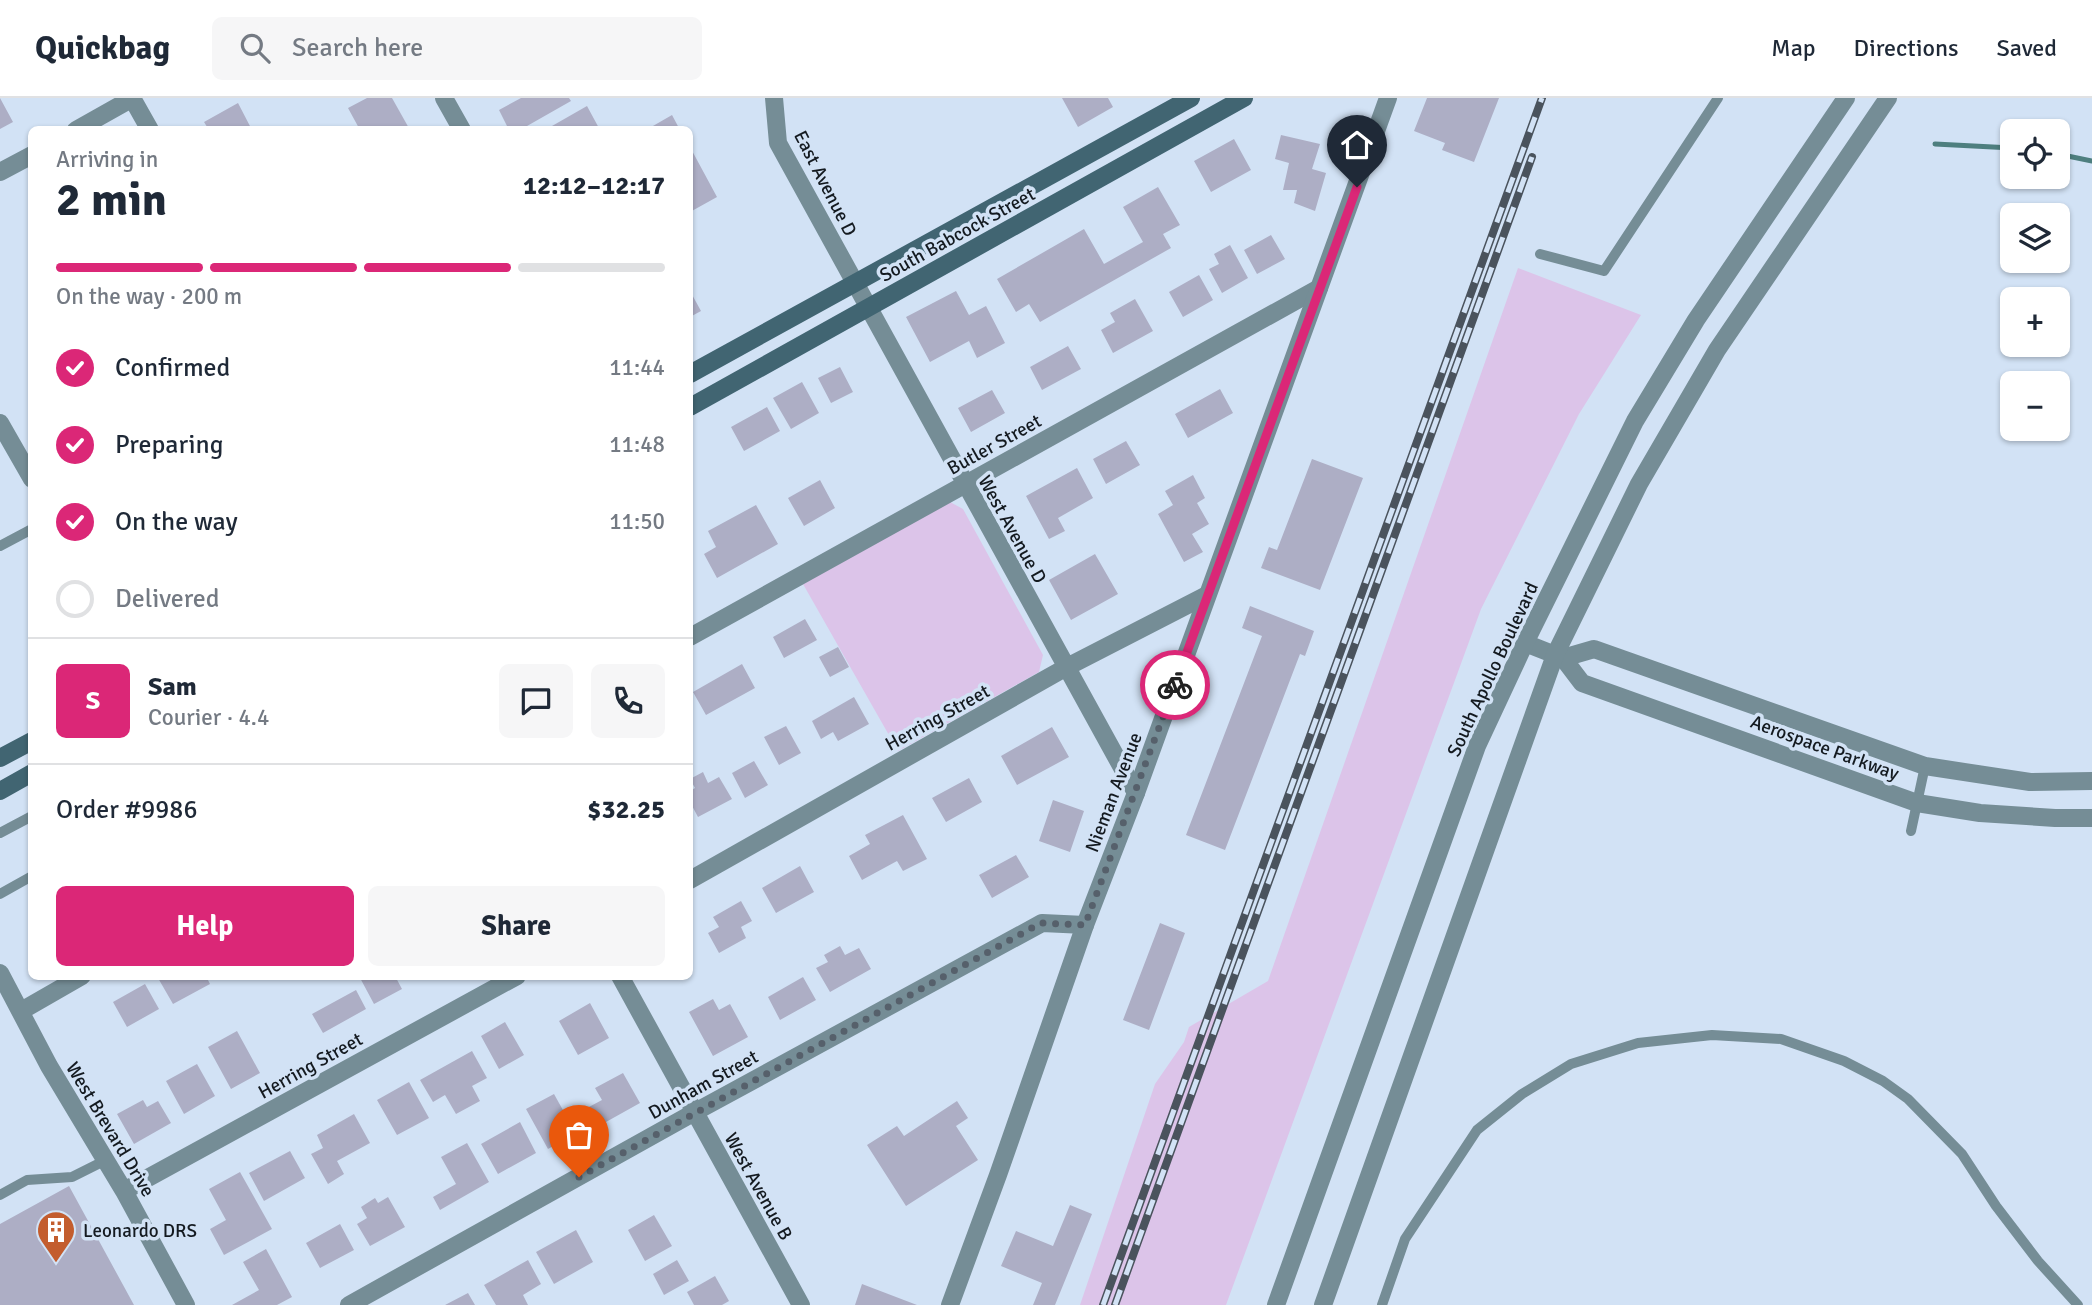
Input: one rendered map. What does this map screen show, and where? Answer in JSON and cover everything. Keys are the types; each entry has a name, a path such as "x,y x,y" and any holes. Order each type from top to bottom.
{"main road":[{"name":"South Babcock Street","path":"693,372 1191,98"},
{"name":"South Babcock Street","path":"693,405 1244,98"},
{"path":"0,758 28,743"},
{"path":"0,791 28,775"}],"street":[{"path":"83,126 132,98 148,126"},
{"path":"444,98 460,126"},
{"name":"East Avenue D","path":"774,98 778,143 856,283"},
{"name":"Nieman Avenue","path":"950,1305 1085,925 1136,793 1388,98"},
{"name":"South Apollo Boulevard","path":"1276,1305 1477,746 1525,643 1635,421 1696,320 1846,98"},
{"path":"1323,1305 1559,657 1639,484 1717,350 1888,98"},
{"path":"0,172 28,157"},
{"name":"West Avenue D","path":"856,283 1136,793"},
{"name":"Butler Street","path":"693,635 1319,288"},
{"path":"0,423 28,472"},
{"name":"Herring Street","path":"693,878 1065,668 1207,595"},
{"name":"Aerospace Parkway","path":"1525,643 1559,657 1582,682 1917,803 1980,813 2092,818"},
{"name":"Aerospace Parkway","path":"1559,657 1594,649 1925,766 2030,782 2092,781"},
{"name":"Dunham Street","path":"349,1305 1041,923 1085,925"},
{"name":"West Brevard Drive","path":"0,974 49,1066 124,1191 186,1305"},
{"path":"21,1011 75,980"},
{"name":"Herring Street","path":"124,1191 510,980"},
{"name":"West Avenue B","path":"622,980 795,1303"}],"lane":[{"path":"1540,254 1604,271 1718,98"},
{"path":"0,546 28,530"},
{"path":"1911,831 1925,766"},
{"path":"0,833 28,818"},
{"path":"2,889 28,878"},
{"path":"1382,1305 1405,1239 1477,1130 1522,1094 1570,1064 1638,1043 1712,1035 1781,1039 1844,1061 1908,1099 1962,1154 1996,1206 2038,1261 2078,1305"},
{"path":"0,1195 27,1180 72,1177 106,1160"}],"shaded area":[{"path":"1518,268 1641,315 1579,414 1481,609 1226,1305 1080,1305 1155,1084 1184,1042 1189,1027 1268,981"},
{"path":"950,502 963,509 1043,655 1039,672 898,751 803,584"}],"building":[{"path":"0,98 13,122 0,129"},
{"path":"367,98 392,98 408,126 358,126 348,108"},
{"path":"521,98 569,98 571,101 527,126 507,126 499,110"},
{"path":"1062,98 1108,98 1113,107 1078,127"},
{"path":"1427,98 1499,98 1474,162 1442,150 1445,143 1414,131"},
{"path":"238,103 250,126 206,126 204,122"},
{"path":"587,106 598,126 552,126"},
{"path":"672,115 678,126 653,126"},
{"path":"1281,135 1320,144 1312,169 1326,173 1315,211 1294,203 1297,190 1283,190 1289,163 1275,159"},
{"path":"1234,139 1251,170 1211,192 1194,161"},
{"path":"693,153 717,197 693,210"},
{"path":"1158,187 1180,225 1163,234 1171,248 1040,322 1029,304 1016,312 997,279 1084,229 1104,264 1143,242 1123,207"},
{"path":"1271,235 1285,259 1257,274 1244,250"},
{"path":"1230,245 1248,278 1222,293 1209,269 1219,264 1214,254"},
{"path":"1199,275 1213,300 1183,317 1169,292"},
{"path":"956,291 969,315 986,306 1005,343 977,358 969,341 930,362 906,317"},
{"path":"693,296 701,311 693,315"},
{"path":"1135,299 1153,331 1113,353 1101,330 1115,322 1110,313"},
{"path":"1068,346 1081,369 1042,390 1030,367"},
{"path":"840,367 853,392 831,403 818,378"},
{"path":"802,382 819,413 791,429 773,398"},
{"path":"1220,389 1233,413 1188,438 1175,414"},
{"path":"992,390 1005,413 971,432 958,408"},
{"path":"767,407 780,431 744,451 731,427"},
{"path":"1126,441 1140,465 1106,484 1093,459"},
{"path":"1312,459 1363,478 1320,590 1261,568 1269,547 1277,550"},
{"path":"1077,468 1093,498 1058,518 1065,531 1049,539 1026,496"},
{"path":"1193,475 1205,498 1197,503 1209,524 1192,534 1203,552 1184,562 1158,514 1173,505 1165,491"},
{"path":"820,480 835,508 804,526 788,498"},
{"path":"756,505 778,544 717,578 704,554 716,547 708,531"},
{"path":"1095,554 1118,594 1071,620 1049,580"},
{"path":"1250,606 1314,631 1305,656 1300,654 1225,850 1186,835 1262,636 1242,628"},
{"path":"805,619 817,640 784,658 773,637"},
{"path":"838,647 849,667 830,677 819,657"},
{"path":"742,664 755,688 706,715 693,692"},
{"path":"854,697 869,724 838,741 833,732 821,739 812,721"},
{"path":"786,726 801,753 779,765 764,737"},
{"path":"1052,727 1069,757 1017,785 1001,756"},
{"path":"754,761 768,785 745,798 732,773"},
{"path":"703,772 708,783 719,777 732,799 698,817 693,808 693,777"},
{"path":"969,778 982,802 946,822 932,798"},
{"path":"1053,800 1084,811 1070,852 1039,841"},
{"path":"903,815 927,859 903,871 897,861 862,880 849,856 870,844 865,835"},
{"path":"1016,855 1029,877 992,898 979,875"},
{"path":"800,866 814,892 776,913 762,888"},
{"path":"741,901 752,921 741,927 746,938 719,953 708,933 719,927 713,917"},
{"path":"1160,923 1185,933 1149,1030 1123,1020"},
{"path":"840,946 845,955 859,948 871,969 830,992 816,968 828,962 824,955"},
{"path":"803,977 816,1000 780,1020 768,997"},
{"path":"159,980 208,980 210,984 173,1004"},
{"path":"361,980 397,980 402,989 374,1004"},
{"path":"145,984 159,1009 127,1027 113,1002"},
{"path":"356,990 366,1009 323,1033 312,1014"},
{"path":"713,999 719,1010 730,1004 748,1037 713,1056 689,1012"},
{"path":"590,1003 609,1038 578,1055 559,1021"},
{"path":"505,1022 524,1055 499,1069 481,1036"},
{"path":"237,1031 260,1073 231,1089 208,1047"},
{"path":"472,1051 487,1078 472,1086 480,1101 456,1114 445,1095 433,1102 420,1080"},
{"path":"197,1064 215,1096 184,1114 166,1081"},
{"path":"623,1073 640,1103 597,1127 587,1108 602,1100 595,1088"},
{"path":"409,1082 429,1118 397,1135 377,1100"},
{"path":"554,1094 569,1121 555,1129 562,1141 548,1149 526,1109"},
{"path":"143,1100 147,1107 158,1101 171,1123 134,1144 117,1114"},
{"path":"957,1101 968,1118 956,1126 978,1160 906,1206 867,1145 897,1126 904,1136"},
{"path":"354,1114 370,1143 337,1161 344,1174 328,1184 311,1154 323,1148 317,1135"},
{"path":"520,1122 536,1153 498,1174 481,1144"},
{"path":"467,1143 489,1182 440,1210 433,1197 456,1184 441,1157"},
{"path":"290,1151 305,1178 264,1201 249,1173"},
{"path":"240,1172 272,1229 224,1255 210,1229 226,1220 209,1189"},
{"name":"Leonardo DRS","path":"69,1186 134,1305 0,1305 0,1224"},
{"path":"388,1197 405,1227 370,1246 357,1224 367,1218 361,1207 375,1198 378,1203"},
{"path":"1070,1205 1092,1214 1055,1305 1033,1305 1042,1283 1001,1266 1016,1231 1053,1246"},
{"path":"654,1215 672,1246 645,1261 628,1230"},
{"path":"340,1224 354,1250 320,1268 306,1243"},
{"path":"576,1230 593,1262 554,1284 536,1252"},
{"path":"266,1249 292,1297 277,1305 232,1305 259,1290 243,1262"},
{"path":"528,1260 541,1284 523,1295 528,1305 496,1305 484,1285"},
{"path":"677,1260 689,1281 664,1295 653,1274"},
{"path":"715,1276 729,1301 722,1305 694,1305 687,1292"},
{"path":"862,1284 917,1305 855,1305"},
{"path":"468,1293 475,1305 445,1305"}],"waterway":[{"path":"1935,144 2000,147"},
{"path":"2070,156 2092,161"}],"railway":[{"path":"1103,1305 1542,98"},
{"path":"1115,1305 1532,157"}],"way so far":[{"path":"579,1177 1041,923 1085,925 1175,685"}],"place":[{"name":"Leonardo DRS","path":"56,1264"}],"route":[{"path":"1175,685 1357,187"}]}
